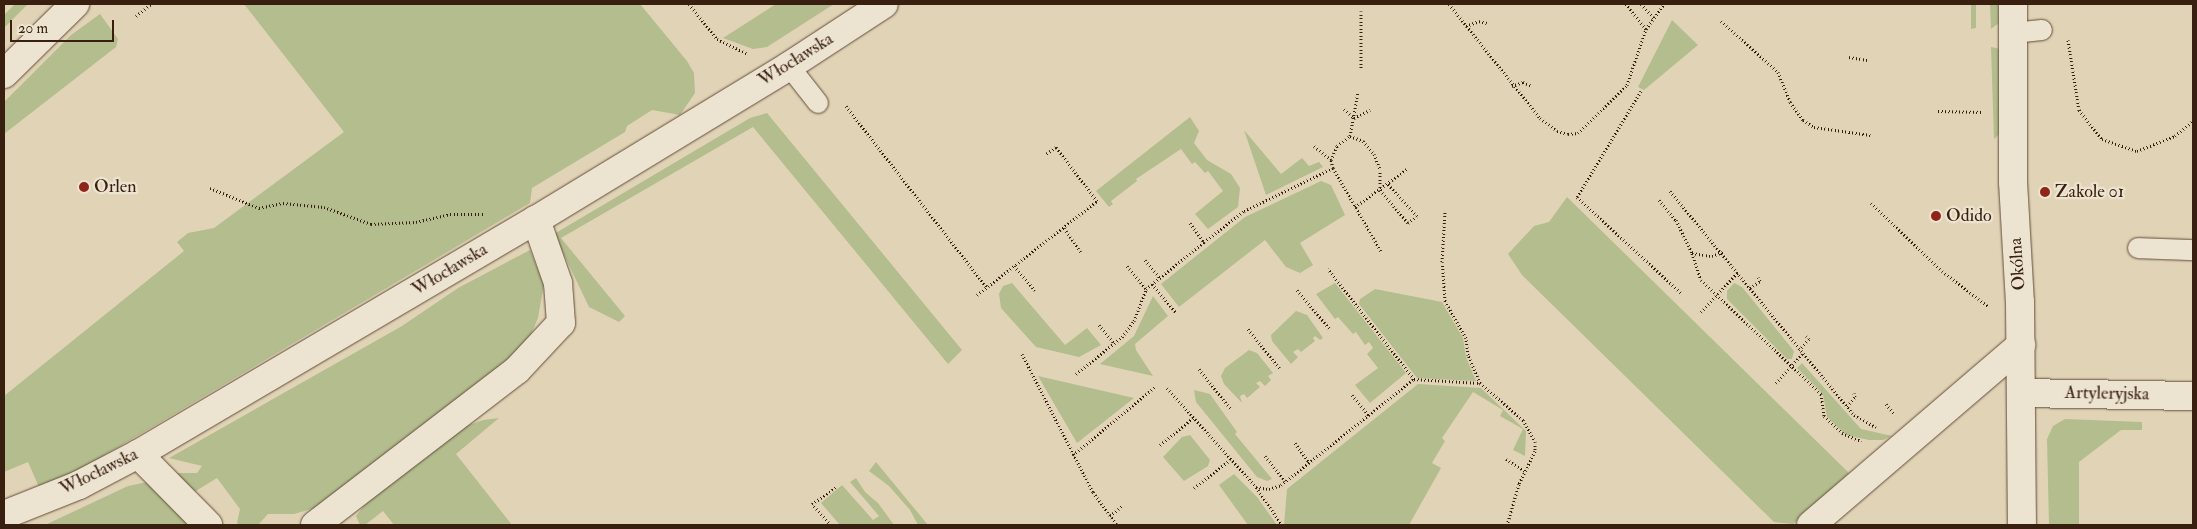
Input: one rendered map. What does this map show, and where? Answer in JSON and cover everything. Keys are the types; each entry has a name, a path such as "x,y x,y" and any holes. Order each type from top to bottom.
{"street":[{"path":"4,74 75,4"},
{"name":"Włocławska","path":"4,515 79,485 138,454 525,226 783,69 884,4"},
{"name":"Okólna","path":"2013,4 2013,182 2021,345 2022,525"},
{"path":"315,525 516,370 561,323 558,283 525,226"},
{"path":"1811,525 2021,345"},
{"name":"Artyleryjska","path":"2021,393 2193,396"},
{"path":"138,454 208,525"}],"lane":[{"path":"2013,34 2042,30"},
{"path":"783,69 818,103"},
{"path":"2138,248 2193,250"}],"path":[{"path":"136,16 151,4"},
{"path":"689,4 717,39 742,53 764,54 783,69"},
{"path":"1449,4 1512,86 1540,118 1557,131 1576,134 1627,85 1646,29 1664,4"},
{"path":"1626,4 1646,29"},
{"path":"1641,4 1654,18"},
{"path":"1361,11 1362,70"},
{"path":"1466,26 1479,21 1487,23"},
{"path":"1721,21 1778,72 1790,102 1803,120 1814,127 1870,135"},
{"path":"2067,32 2079,110 2102,139 2137,151 2175,136 2193,121"},
{"path":"1849,57 1868,60"},
{"path":"1512,86 1523,82 1532,86"},
{"path":"1641,91 1577,197 1682,294"},
{"path":"1331,160 1337,146 1350,136 1358,92"},
{"path":"844,103 987,288"},
{"path":"1344,109 1354,118"},
{"path":"1354,118 1370,110"},
{"path":"1938,111 1987,112"},
{"path":"1350,136 1364,141 1374,154 1380,169 1380,190 1408,223 1417,216 1387,183"},
{"path":"1314,146 1331,160 1333,168 1381,251"},
{"path":"977,295 1097,201 1056,147 1046,154"},
{"path":"1076,374 1114,344 1134,320 1146,289 1204,242 1244,211 1333,168"},
{"path":"1355,207 1408,168"},
{"path":"210,188 258,208 283,203 324,207 371,224 416,222 476,212 525,226"},
{"path":"1670,191 1723,252 1802,354 1847,406 1862,421 1880,428"},
{"path":"1660,200 1679,225 1692,253 1701,280 1821,394 1824,416 1830,422 1852,438 1867,441"},
{"path":"1871,203 1942,271 1993,310"},
{"path":"1445,212 1442,262 1445,301 1466,338 1468,355 1480,383 1532,432 1535,451 1525,471 1507,525"},
{"path":"1190,223 1204,242"},
{"path":"1064,228 1081,252"},
{"path":"1692,253 1712,256 1723,252"},
{"path":"1145,260 1160,278"},
{"path":"1014,266 1035,290"},
{"path":"1127,266 1146,289"},
{"path":"1328,269 1414,379"},
{"path":"1701,312 1738,272"},
{"path":"1750,288 1760,281 1758,277"},
{"path":"1152,284 1176,313"},
{"path":"1297,290 1328,328"},
{"path":"1099,325 1114,344"},
{"path":"1248,329 1280,368"},
{"path":"1799,350 1809,339 1806,336"},
{"path":"1022,354 1073,456 1117,525"},
{"path":"1776,382 1802,354"},
{"path":"1199,370 1230,408"},
{"path":"1256,487 1276,488 1414,379 1480,383"},
{"path":"1073,456 1155,387"},
{"path":"1168,388 1192,418 1256,487 1282,525"},
{"path":"1847,406 1855,397 1854,393"},
{"path":"1352,395 1369,415"},
{"path":"1160,445 1192,418"},
{"path":"1294,443 1309,462"},
{"path":"1265,456 1286,481"},
{"path":"1506,459 1525,471"},
{"path":"1194,488 1230,460"},
{"path":"831,525 812,504 836,487"},
{"path":"1110,516 1122,506"}],"green space":[{"path":"15,4 28,4 4,28 4,15"},
{"path":"244,4 640,4 687,61 694,73 695,93 680,115 652,110 627,126 625,132 532,188 530,203 83,468 39,487 28,462 4,472 4,396 184,251 177,242 188,233 214,228 344,132"},
{"path":"776,4 834,4 767,47 753,49 723,38"},
{"path":"1971,4 1976,4 1976,28 1971,29"},
{"path":"1990,4 1998,4 1999,23 1991,29"},
{"path":"100,14 118,39 116,47 4,134 4,102 71,35"},
{"path":"1672,20 1698,45 1644,90 1638,87"},
{"path":"1991,47 2000,49 2002,132 1994,139"},
{"path":"767,113 962,350 948,364 753,127 561,238 625,316 619,322 589,307 554,234 750,118"},
{"path":"1190,117 1199,131 1194,143 1207,160 1231,174 1240,188 1238,207 1208,229 1195,214 1223,191 1208,171 1205,173 1195,162 1192,164 1181,149 1136,179 1137,181 1111,201 1113,204 1109,207 1096,191"},
{"path":"1244,130 1281,174 1302,158 1309,166 1319,162 1323,167 1266,195"},
{"path":"1321,181 1331,185 1345,215 1300,243 1313,265 1300,273 1286,267 1265,240 1179,307 1161,284 1245,217"},
{"path":"1567,197 1849,473 1793,524 1774,522 1522,275 1508,254 1534,226 1549,222"},
{"path":"530,250 544,284 538,318 528,342 507,365 322,506 294,514 268,514 258,525 240,525 237,523 240,509 217,478 191,494 177,473 197,473 202,466 169,458 402,326 458,288"},
{"path":"1012,283 1065,345 1087,328 1101,345 1079,357 1036,347 1001,308 999,294 1003,286"},
{"path":"1335,283 1406,373 1370,403 1355,385 1378,368 1367,354 1373,348 1369,342 1365,345 1356,332 1353,334 1338,317 1335,319 1316,294"},
{"path":"1734,283 1742,287 1794,351 1792,359 1787,359 1727,299 1727,291"},
{"path":"1375,289 1442,302 1463,338 1466,357 1476,381 1417,378 1359,304 1360,299"},
{"path":"1153,296 1168,316 1135,344 1136,350 1153,376 1100,364 1134,336"},
{"path":"1296,311 1307,315 1323,338 1320,340 1315,336 1313,338 1315,341 1301,352 1298,349 1293,352 1298,357 1291,364 1272,341 1271,335"},
{"path":"1249,350 1257,353 1273,373 1268,376 1271,380 1265,386 1260,381 1256,383 1260,387 1247,398 1244,394 1240,396 1242,403 1224,384 1221,376 1225,368"},
{"path":"1802,363 1861,429 1892,436 1883,440 1869,440 1846,435 1827,417 1823,394 1797,368"},
{"path":"1038,376 1134,398 1077,443"},
{"path":"1418,384 1481,388 1526,431 1525,456 1513,450 1523,429 1500,416 1503,410 1473,392 1442,438 1445,441 1432,463 1441,468 1409,525 1284,525 1287,489"},
{"path":"1194,390 1210,394 1237,432 1235,434 1272,479 1267,481 1257,477 1196,402"},
{"path":"499,418 456,454 512,525 394,525 383,511 365,525 360,525 356,516 369,499 444,434 483,420"},
{"path":"2065,419 2142,422 2142,430 2121,430 2079,462 2079,525 2049,525 2047,439 2053,426"},
{"path":"1190,435 1210,460 1208,466 1184,481 1163,457 1182,437"},
{"path":"876,462 928,525 918,525 910,510 889,486 869,471"},
{"path":"1234,474 1257,497 1277,525 1248,525 1219,485"},
{"path":"856,478 865,492 878,503 894,525 840,525 821,503 842,485 873,520 879,516 850,482"},
{"path":"152,481 194,525 45,525 128,486"}],"place":[{"name":"Orlen","path":"84,187"},
{"name":"Zakole 01","path":"2045,192"},
{"name":"Odido","path":"1936,216"}]}
